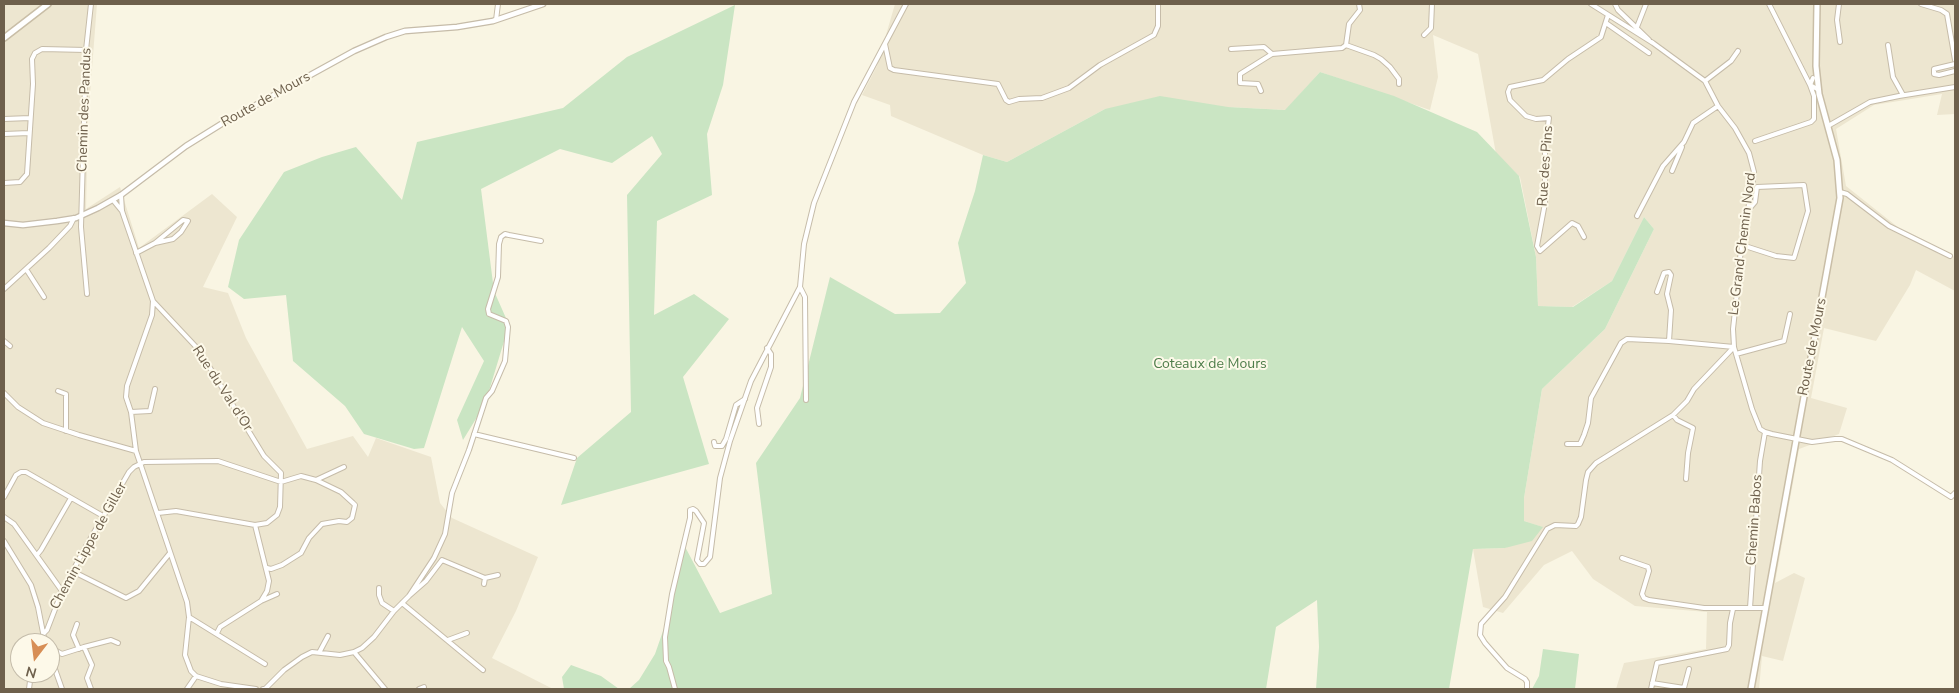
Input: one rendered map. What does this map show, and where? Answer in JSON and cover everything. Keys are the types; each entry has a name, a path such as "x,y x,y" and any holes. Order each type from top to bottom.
{"main road":[{"path":"4,38 48,4"},
{"name":"Route de Mours","path":"1752,689 1838,214 1840,192 1837,160 1815,76 1817,4"}],"street":[{"name":"Chemin des Pandus","path":"87,294 82,216 86,50 91,4"},
{"path":"496,20 498,4"},
{"name":"Route de Mours","path":"4,223 23,224 82,216 121,195 186,146 223,123 371,43 405,31 457,27 496,20 543,4"},
{"path":"675,689 664,654 667,618 690,518 690,510 696,511 704,523 697,556 698,562 704,564 710,557 720,478 751,381 800,287 804,244 814,203 854,102 906,4"},
{"path":"885,44 890,68 894,70 998,84 1006,100 1009,102 1019,99 1042,98 1069,88 1100,65 1154,35 1158,26 1158,4"},
{"path":"1346,46 1349,24 1360,10 1359,4"},
{"path":"1424,35 1431,28 1432,4"},
{"name":"Le Grand Chemin Nord","path":"1591,4 1650,42 1705,81 1718,106 1735,128 1749,153 1754,172 1750,208 1738,270 1733,328 1734,347 1756,421 1765,432"},
{"path":"1615,4 1618,10 1650,42"},
{"path":"1637,27 1646,4"},
{"path":"1769,4 1810,86 1818,93"},
{"path":"1839,4 1837,20 1840,42"},
{"path":"1921,4 1941,10 1947,14 1955,60"},
{"name":"Rue des Pins","path":"1584,238 1578,226 1572,223 1540,251 1538,246 1546,203 1545,147 1550,118 1536,119 1526,116 1510,100 1508,92 1510,87 1543,80 1568,58 1601,37 1608,15"},
{"path":"1606,23 1649,53"},
{"path":"1888,45 1893,77 1903,95"},
{"path":"1261,91 1258,84 1244,85 1240,83 1240,74 1272,54 1342,48 1346,46 1374,55 1381,60 1390,67 1399,79 1399,84"},
{"path":"1231,49 1264,47 1272,54"},
{"path":"4,183 20,182 27,174 33,84 32,58 35,53 42,50 86,50"},
{"path":"1705,81 1731,61 1738,51"},
{"path":"1955,64 1934,69 1934,74 1939,75 1955,71"},
{"path":"1806,77 1815,76"},
{"path":"1810,86 1815,76"},
{"path":"1810,86 1818,93"},
{"path":"1828,126 1870,102 1955,87"},
{"path":"1755,141 1811,122 1814,119 1818,93"},
{"path":"1672,171 1694,123 1718,106"},
{"path":"4,119 30,118"},
{"path":"4,134 30,133"},
{"path":"1637,216 1663,166 1684,142"},
{"path":"1742,245 1776,256 1794,258 1808,212 1804,185 1757,188 1755,202 1750,208"},
{"path":"1840,192 1847,194 1889,226 1950,256"},
{"path":"121,195 123,201 122,212"},
{"path":"113,200 122,212 153,301 152,315 127,386 126,397 136,451 186,602 189,617 185,655 191,671 196,676 221,684 256,689"},
{"path":"4,289 70,226 74,218"},
{"path":"136,254 155,243 184,220 188,221 181,232 173,239 155,243"},
{"path":"409,596 434,558 445,534 452,493 486,398 492,391 505,361 508,327 506,321 489,314 488,309 498,277 501,237 509,234 541,241"},
{"path":"26,269 44,297"},
{"path":"1657,292 1664,273 1670,273 1667,294 1672,310 1669,341"},
{"path":"800,287 805,297 806,400"},
{"name":"Rue du Val d'Or","path":"153,301 199,350 264,456 281,473 281,482"},
{"path":"1736,354 1784,341 1790,314"},
{"path":"1567,444 1580,444 1588,423 1591,398 1621,343 1627,339 1734,347"},
{"path":"4,341 10,346"},
{"path":"1527,689 1525,679 1507,668 1485,643 1480,635 1481,624 1505,597 1547,529 1555,525 1576,526 1578,524 1581,517 1588,472 1596,463 1673,415 1687,401 1694,388 1734,347"},
{"path":"759,424 757,408 771,367 771,354 767,348"},
{"path":"130,412 150,411 155,389"},
{"path":"58,391 66,394 66,431"},
{"path":"4,393 18,407 43,423 136,451"},
{"path":"714,442 716,446 722,446 736,406 745,399"},
{"path":"1673,415 1677,420 1693,428 1686,478"},
{"path":"1765,432 1812,442 1836,438 1892,460 1952,497 1955,493"},
{"name":"Chemin Babos","path":"1750,608 1760,461 1765,432"},
{"path":"474,434 574,458"},
{"path":"141,464 218,461 281,482 301,476 316,480 341,492 355,505 350,521 322,524 309,538 300,553 282,565 271,569 267,568"},
{"name":"Chemin Lippe de Giller","path":"45,633 62,591 103,516 121,489 129,472 141,464"},
{"path":"316,480 344,467"},
{"path":"4,497 16,475 26,472 103,516"},
{"path":"158,513 176,512 255,525 267,523 277,515 281,500 281,482"},
{"path":"37,555 71,498"},
{"path":"4,517 14,524 62,591"},
{"path":"255,525 269,581 261,601"},
{"path":"4,542 31,585 38,607 43,633"},
{"path":"74,572 126,598 139,591 171,552"},
{"path":"1622,558 1645,565 1649,569 1642,594 1644,598 1693,608 1766,608"},
{"path":"264,689 284,670 312,652 340,655 362,648 374,637 394,611 426,581 442,560 485,578 498,575"},
{"path":"484,584 485,578"},
{"path":"379,588 382,603 394,611"},
{"path":"217,633 220,627 261,601 277,594"},
{"path":"402,603 483,670"},
{"path":"1651,689 1656,663 1727,649 1733,609"},
{"path":"189,617 265,664"},
{"path":"77,624 73,635 92,665 87,678 90,689"},
{"path":"448,640 467,633"},
{"path":"320,652 328,636"},
{"path":"60,653 62,654 111,640 118,643"},
{"path":"354,652 385,689"},
{"path":"1652,683 1684,688 1689,668"},
{"path":"186,689 196,676"},
{"path":"419,689 424,687"}],"shaded area":[{"path":"4,4 97,4 88,120 86,209 120,187 139,248 212,194 237,217 203,287 228,293 246,338 307,449 353,436 368,457 376,438 431,457 440,503 452,518 538,557 516,611 492,658 553,689 4,689"},
{"path":"895,4 1955,4 1955,114 1937,115 1942,94 1874,105 1836,129 1846,186 1909,236 1955,257 1955,291 1916,270 1910,285 1876,341 1824,328 1811,398 1847,408 1839,434 1799,449 1775,583 1794,573 1805,578 1783,661 1762,656 1759,689 1616,689 1624,663 1706,649 1707,612 1635,606 1593,579 1572,551 1544,565 1503,613 1483,607 1473,549 1505,548 1542,527 1524,521 1524,498 1542,389 1605,329 1654,229 1644,217 1612,281 1572,307 1538,306 1536,257 1520,177 1496,154 1478,54 1433,35 1438,77 1430,110 1320,72 1286,110 1228,107 1105,109 1007,162 983,155 891,116 890,105 862,95 877,66"}],"green space":[{"path":"735,5 723,85 707,134 712,195 657,221 654,315 694,294 729,319 683,377 709,464 561,505 577,458 631,412 627,195 662,154 652,136 612,163 560,149 481,189 494,291 509,325 485,404 463,440 457,420 484,361 462,327 424,448 414,449 364,434 345,406 293,361 286,295 244,299 228,287 239,240 284,172 322,157 356,147 402,200 417,142 563,108 627,57"},
{"name":"Coteaux de Mours","path":"1320,72 1394,96 1477,132 1519,176 1536,257 1538,306 1573,307 1612,281 1644,217 1654,229 1605,329 1542,389 1524,498 1524,521 1543,527 1532,541 1505,548 1473,549 1449,689 1316,689 1319,647 1317,600 1276,627 1266,689 629,689 639,680 655,654 670,611 682,541 720,613 772,594 756,463 800,398 830,277 895,314 940,313 966,283 958,243 975,191 983,155 1007,162 1105,109 1160,96 1228,107 1285,110"},
{"path":"1543,649 1579,654 1575,689 1532,689 1539,676"},
{"path":"571,665 601,676 619,689 564,689 562,677"}]}
